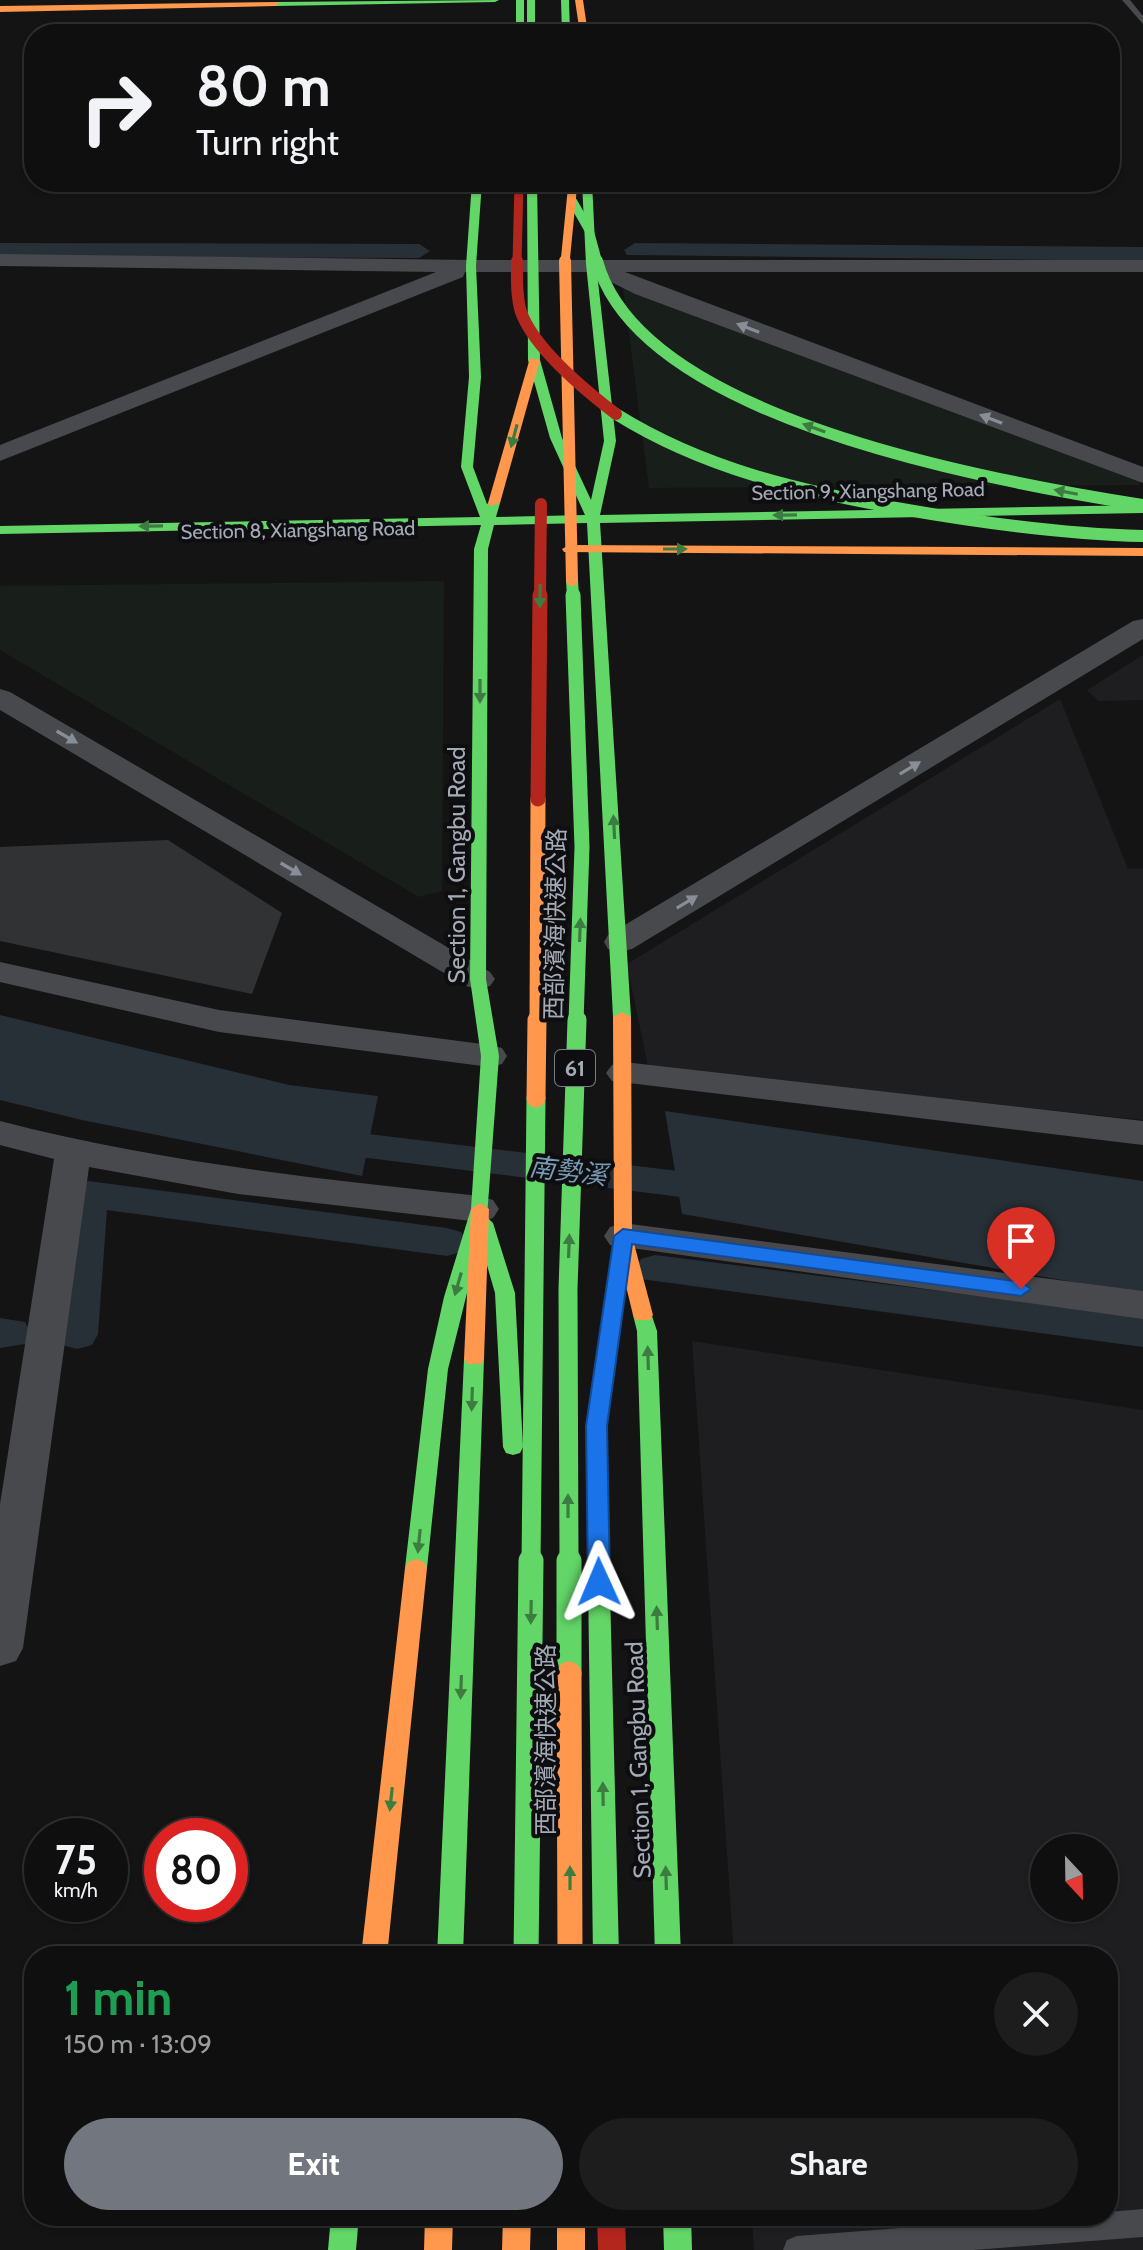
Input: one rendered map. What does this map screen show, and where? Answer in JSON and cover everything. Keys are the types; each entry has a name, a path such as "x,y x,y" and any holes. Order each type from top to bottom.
{"main road":[{"path":"0,9 491,0 488,23"},
{"path":"520,0 520,24"},
{"path":"531,0 531,24"},
{"path":"543,0 543,24"},
{"path":"565,0 566,24"},
{"path":"579,0 583,24"},
{"path":"476,192 471,266 475,377 467,467 487,519"},
{"path":"519,192 520,312 566,367 620,417 718,463 781,483 864,502 1024,529 1143,536"},
{"name":"Section 1, Gangbu Road","path":"532,192 534,360 556,438 593,518 597,549 605,957 624,1073 623,1236 647,1331 668,1946"},
{"path":"542,445 545,192"},
{"name":"西部濱海快速公路","path":"570,1946 568,1289 582,847 565,267 573,192"},
{"name":"Section 1, Gangbu Road","path":"587,192 591,264 610,441 593,518"},
{"path":"573,202 580,208 594,240 603,283 633,324 662,350 720,385 765,409 817,430 923,462 1143,507"},
{"name":"Section 1, Gangbu Road","path":"375,1946 438,1369 454,1297 480,1209 490,1056 478,979 481,549 534,360"},
{"name":"西部濱海快速公路","path":"526,1946 542,492"},
{"name":"Section 9, Xiangshang Road","path":"593,518 1143,507"},
{"name":"Section 8, Xiangshang Road","path":"0,530 593,518"},
{"path":"524,549 1143,552"},
{"name":"Section 1, Gangbu Road","path":"510,1946 515,1813 516,1501 526,1111 573,988 605,957"},
{"path":"450,1946 480,1209"},
{"name":"Section 1, Gangbu Road","path":"480,1209 505,1293 516,1501"},
{"path":"606,1946 596,1426 623,1236"},
{"path":"342,2250 344,2226"},
{"path":"438,2250 439,2226"},
{"path":"502,2226 503,2250"},
{"path":"516,2250 517,2226"},
{"path":"571,2226 571,2250"},
{"path":"611,2226 612,2250"},
{"path":"677,2226 678,2250"}],"street":[{"path":"0,260 471,266 1143,266"},
{"path":"591,264 643,289 1143,476"},
{"path":"0,454 471,266"},
{"path":"605,957 1143,627"},
{"path":"0,698 478,979"},
{"path":"0,972 219,1021 490,1056"},
{"path":"624,1073 1143,1133"},
{"path":"0,1133 73,1154 227,1181 480,1209"},
{"path":"0,1648 73,1154"},
{"path":"623,1236 1143,1305"}],"lane":[{"path":"1126,0 1143,21"},
{"path":"1118,2225 1143,2223"},
{"path":"797,2250 1105,2226"}],"shaded area":[{"path":"623,288 1140,479 1140,485 649,488"},
{"path":"444,581 442,891 419,897 0,650 0,586"},
{"path":"1143,655 1143,700 1098,701 1087,690"},
{"path":"1060,699 1128,869 1143,869 1143,1120 648,1067 627,964"},
{"path":"0,1015 289,1085 378,1096 362,1176 82,1120 0,1100"},
{"path":"665,1111 1143,1181 1143,1294 682,1214"},
{"path":"692,1341 1143,1410 1143,2250 754,2250 753,2226 1118,2226 1118,1946 733,1946"}],"building":[{"path":"168,840 282,913 252,994 0,941 0,847"}],"waterway":[{"path":"0,250 419,251"},
{"path":"635,250 1143,254"},
{"name":"南勢溪","path":"318,1141 729,1190"},
{"path":"77,1334 88,1194 447,1242"},
{"path":"655,1269 1143,1332"},
{"path":"0,1333 10,1333"}],"traffic: fast":[{"path":"276,4 495,0"},
{"path":"520,0 520,24"},
{"path":"531,0 531,24"},
{"path":"565,0 566,24"},
{"path":"476,192 471,266 475,377 467,467 487,519"},
{"path":"532,192 534,360 556,438 593,518 597,549 622,1017"},
{"path":"587,192 591,264 610,441 593,518"},
{"path":"573,202 589,230 606,286 620,310 658,346 712,381 788,417 887,452 1039,488 1143,505"},
{"path":"616,414 684,452 798,488 1000,524 1085,534 1143,536"},
{"path":"416,1568 438,1369 454,1297 480,1209 490,1056 478,979 481,549 494,503"},
{"path":"0,530 1143,509"},
{"path":"569,1674 568,1289 582,847 572,580"},
{"path":"526,1946 536,1098"},
{"path":"484,1223 505,1293 513,1447"},
{"path":"606,1946 596,1426 623,1236"},
{"path":"643,1315 647,1331 668,1946"},
{"path":"450,1946 474,1359"},
{"path":"342,2250 344,2226"},
{"path":"677,2226 678,2250"}],"traffic: slow":[{"path":"579,0 583,24"},
{"path":"0,9 276,4"},
{"path":"572,192 565,252 572,580"},
{"path":"494,503 534,360"},
{"path":"569,549 1143,552"},
{"path":"536,1098 538,799"},
{"path":"622,1017 623,1236 643,1315"},
{"path":"474,1359 480,1209"},
{"path":"375,1946 416,1568"},
{"path":"569,1674 570,1946"},
{"path":"438,2250 439,2226"},
{"path":"516,2250 517,2226"},
{"path":"571,2226 571,2250"}],"traffic: jam":[{"path":"519,192 517,270 522,314 550,353 616,414"},
{"path":"538,799 541,504"},
{"path":"611,2226 612,2250"}],"route":[{"path":"599,1582 596,1426 623,1236 1021,1289"}]}
